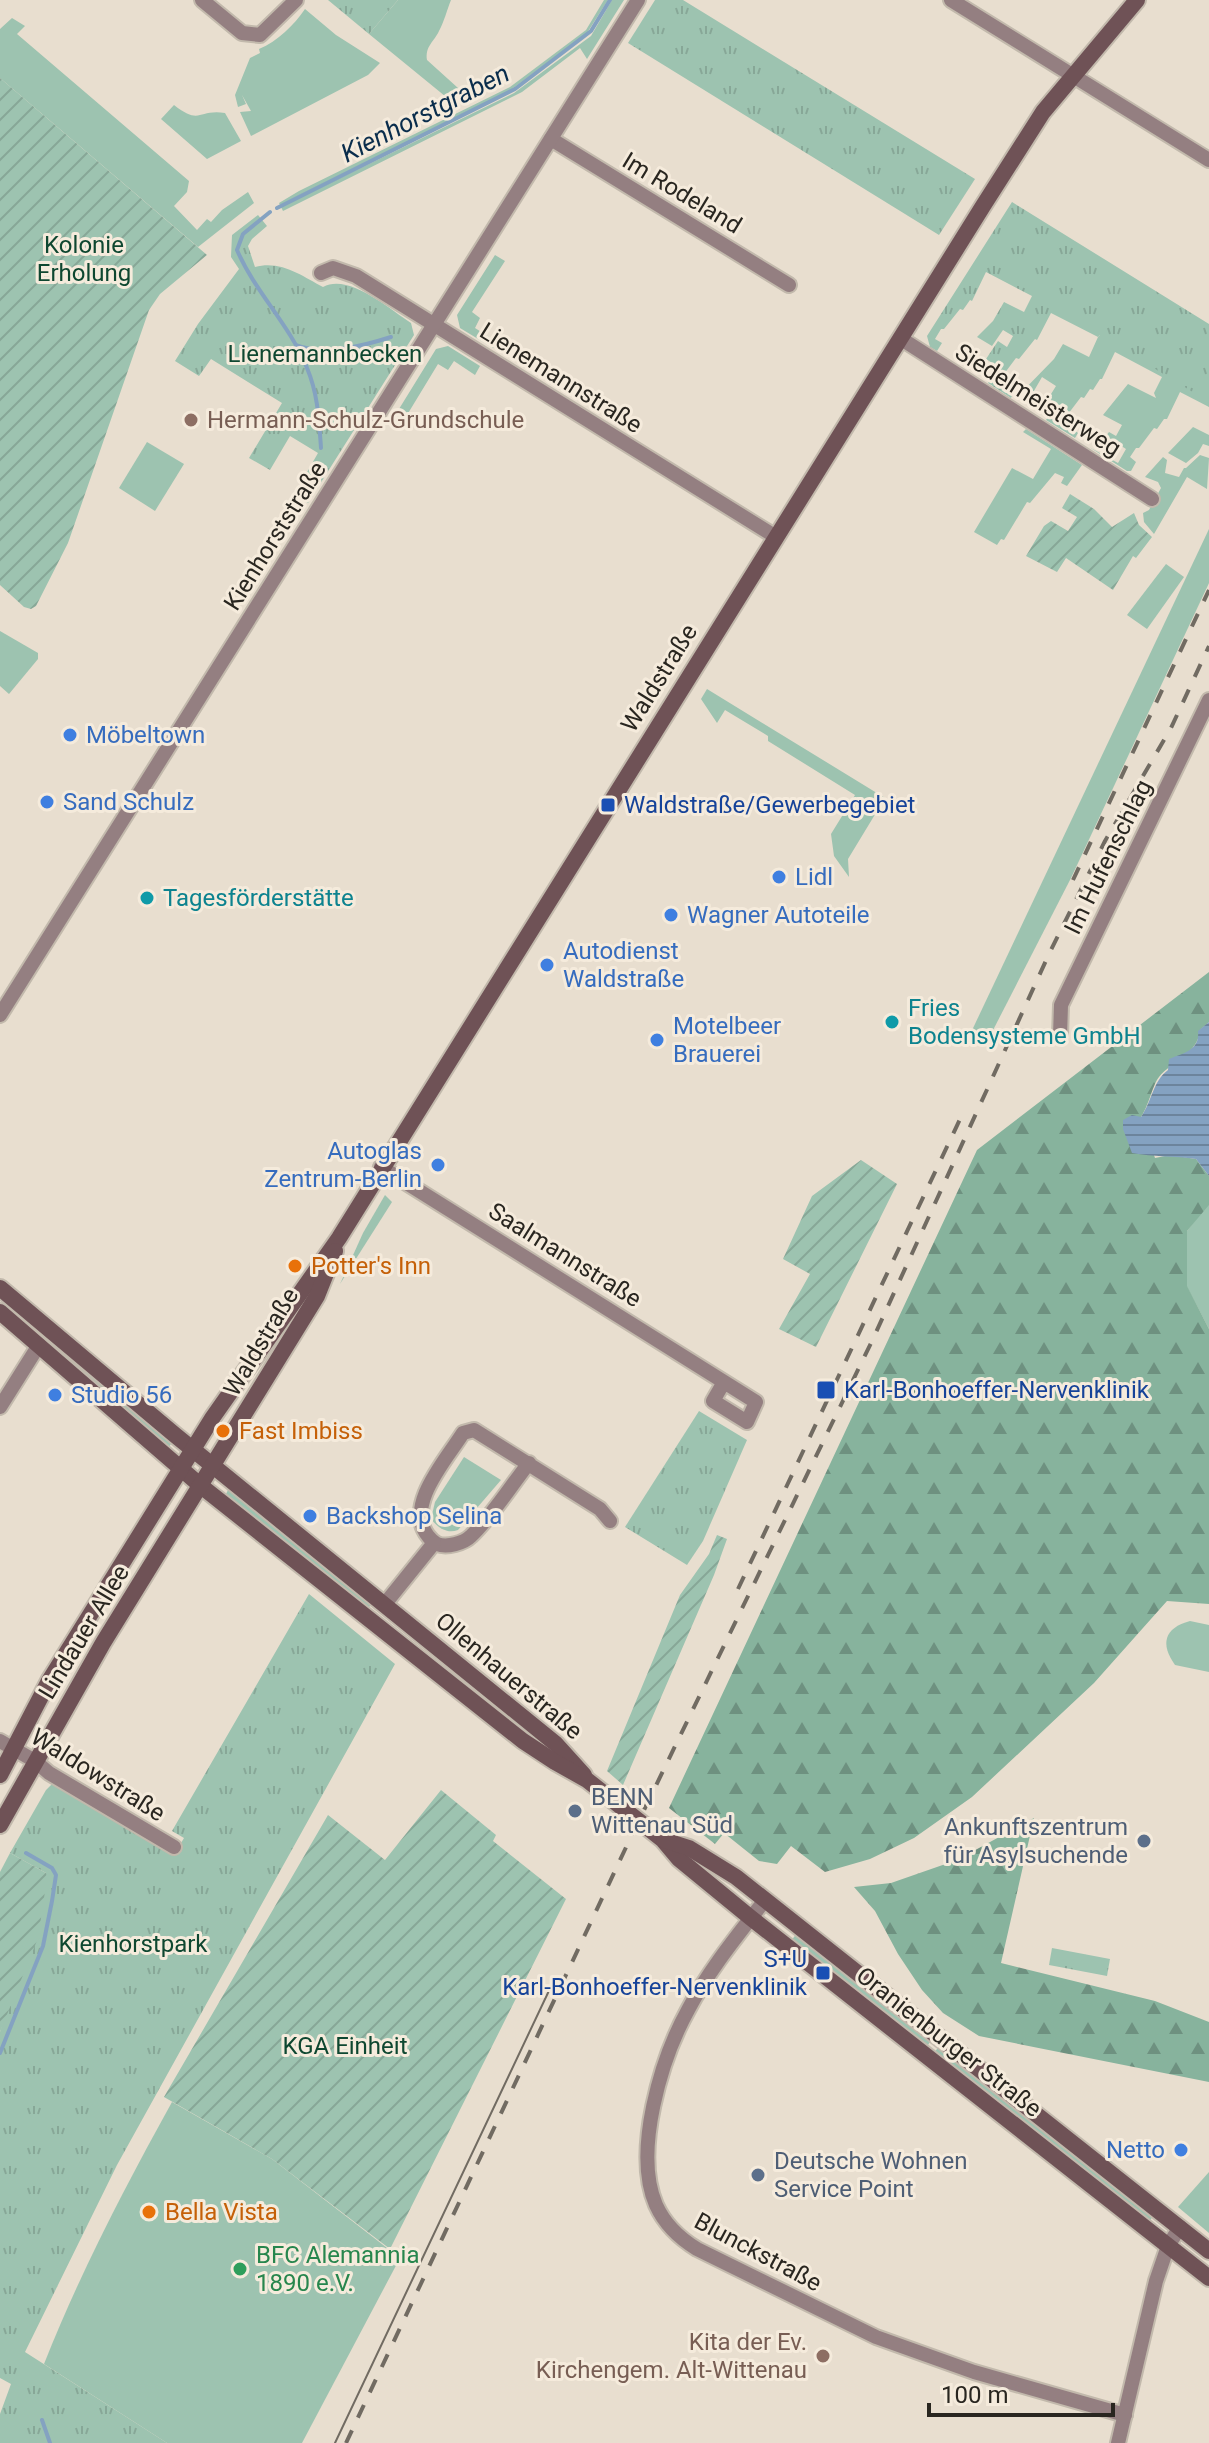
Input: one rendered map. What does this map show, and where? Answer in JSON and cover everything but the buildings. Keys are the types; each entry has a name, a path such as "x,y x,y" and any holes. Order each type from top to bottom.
{"main road":[{"name":"Waldstraße","path":"193,1449 339,1238 1023,146 1035,136 1077,77 1129,23 1140,0"},
{"name":"Waldstraße","path":"214,1466 317,1296 339,1238"},
{"name":"Ollenhauerstraße","path":"0,1288 564,1750 587,1780"},
{"name":"Ollenhauerstraße","path":"0,1312 201,1486 530,1746 587,1780"},
{"path":"39,1345 50,1330"},
{"name":"Lindauer Allee","path":"0,1775 7,1745 193,1449"},
{"name":"Lindauer Allee","path":"0,1825 103,1643 214,1466"},
{"path":"372,1619 384,1605"},
{"path":"409,1648 420,1634"},
{"name":"Oranienburger Straße","path":"587,1780 663,1840 679,1859 751,1918 1209,2278"},
{"name":"Oranienburger Straße","path":"663,1840 689,1848 736,1877 1209,2251"}],"street":[{"path":"202,0 242,33 260,35 296,0"},
{"name":"Kienhorststraße","path":"0,1015 638,0"},
{"path":"951,0 1209,160"},
{"name":"Im Rodeland","path":"551,139 789,285"},
{"name":"Lienemannstraße","path":"321,273 333,268 356,276 776,537"},
{"name":"Siedelmeisterweg","path":"900,338 1152,499"},
{"name":"Im Hufenschlag","path":"1060,1036 1061,1005 1209,700"},
{"name":"Saalmannstraße","path":"381,1167 724,1382"},
{"path":"0,1407 39,1345"},
{"path":"529,1463 470,1538 453,1545 434,1543 424,1530 419,1516 423,1498 463,1433 474,1430 529,1463 600,1509 610,1521"},
{"path":"384,1605 434,1543"},
{"name":"Waldowstraße","path":"7,1745 174,1847"},
{"name":"Blunckstraße","path":"765,1900 716,1962 687,2011 662,2072 651,2125 648,2168 655,2203 672,2230 697,2249 876,2337 974,2372 1125,2415"},
{"path":"1118,2443 1156,2281 1168,2246 1180,2227"}],"green space":[{"path":"328,0 398,0 369,34"},
{"path":"398,0 451,0 429,48 427,60 458,88 451,101 369,34"},
{"path":"604,0 608,0 587,33 512,89 280,205 299,191 510,87 586,30"},
{"path":"612,0 624,0 587,59 580,48 522,92 283,211 281,207 514,93 591,36"},
{"path":"655,0 683,0 975,179 939,235 628,43"},
{"path":"305,9 336,35 380,63 368,75 251,136 240,112 251,111 242,95 246,104 238,107 235,95 250,58 285,32"},
{"path":"12,18 25,26 17,34 189,181 187,192 174,206 197,230 207,219 211,222 248,192 254,203 198,247 0,78 0,29"},
{"name":"Kolonie Erholung","path":"0,78 207,255 160,294 149,310 68,543 36,606 31,609 24,607 0,585"},
{"path":"174,105 195,116 225,113 241,141 207,159 161,119"},
{"path":"1012,202 1209,324 1209,402 1100,335 1098,337 1051,313 1037,340 1019,359 1016,358 1001,378 1007,383 1005,388 1013,393 1011,398 988,383 1000,368 986,359 998,341 1007,347 1013,336 1003,330 992,346 977,337 993,321 1004,302 1024,312 1032,296 986,272 972,301 941,329 935,339 942,343 937,351 930,347 927,336"},
{"name":"Lienemannbecken","path":"258,215 267,226 248,246 255,267 282,267 323,287 345,285 368,294 411,323 414,335 308,503 294,495 318,453 290,436 270,470 249,458 282,403 211,359 199,376 175,361 239,269 231,257 232,235"},
{"path":"495,255 505,261 472,312 480,318 475,328 497,342 493,348 460,328 457,315"},
{"path":"1103,332 1209,401 1209,407 1180,392 1167,419 1157,429 1154,428 1130,457 1136,462 1131,471 1089,447 1118,463 1126,449 1106,436 1109,432 1116,436 1122,425 1103,415 1128,384 1156,398 1154,393 1162,377 1115,352 1102,379 1084,398 1081,397 1065,418 1072,422 1070,427 1078,433 1075,438 1046,420 1057,404 1048,399 1056,386 1042,377 1027,403 1017,397 1054,359 1063,344 1089,357"},
{"path":"448,346 480,366 475,375 454,361 448,370 438,364 407,415 399,409 436,349"},
{"path":"1193,427 1209,435 1209,446 1203,444 1186,463 1168,453"},
{"path":"1026,429 1082,465 1067,486 1061,483 1064,477 1055,473 1030,503 1027,502 1004,540 1001,539 997,545 974,532 1012,468 1033,479 1051,449 1023,432"},
{"path":"147,442 184,464 155,511 119,488"},
{"path":"1200,455 1209,458 1207,489 1187,477 1154,534 1144,522 1143,513 1149,510 1161,488 1158,482 1145,477 1163,457 1167,460 1165,473 1179,477 1184,468"},
{"path":"1070,494 1094,509 1112,527 1134,513 1139,525 1152,537 1136,558 1133,556 1113,590 1066,558 1057,572 1026,556 1044,526 1051,521 1068,531 1077,517 1062,508"},
{"path":"1209,529 1209,583 1071,878 989,1038 966,1043"},
{"path":"1166,564 1184,577 1147,629 1127,615"},
{"path":"0,631 38,653 38,659 9,694 0,686"},
{"path":"707,689 885,798 848,859 849,877 834,856 831,834 855,795 768,741 768,736 725,710 717,723 701,699"},
{"path":"1209,972 1209,1022 1199,1031 1190,1051 1159,1077 1141,1117 1155,1158 1170,1155 1196,1159 1209,1176 1209,1205 1187,1231 1187,1286 1209,1329 1209,1604 1167,1601 1094,1683 972,1797 914,1838 870,1859 825,1872 791,1846 777,1864 759,1861 724,1833 715,1844 669,1808 977,1150"},
{"path":"861,1160 897,1184 816,1347 779,1329 810,1274 783,1259 812,1196"},
{"path":"385,1195 392,1202 340,1284 363,1233"},
{"path":"1207,1205 1209,1329 1187,1287 1187,1231"},
{"path":"53,1340 173,1441 169,1447 49,1346"},
{"path":"699,1411 747,1440 703,1541 687,1565 625,1527"},
{"path":"464,1457 501,1480 458,1530 446,1531 431,1519 435,1502"},
{"path":"229,1488 372,1603 368,1609 226,1494"},
{"path":"717,1535 727,1539 714,1575 623,1785 607,1771 680,1595 709,1554"},
{"name":"Kienhorstpark","path":"309,1594 395,1664 117,2165 25,2352 167,2443 0,2443 0,2414 11,2384 0,2378 0,2032 46,1873 10,1853 52,1784 174,1855 184,1838 172,1831"},
{"path":"1190,1621 1209,1625 1209,1672 1175,1665 1167,1650 1170,1632"},
{"name":"KGA Einheit","path":"441,1790 496,1835 493,1841 566,1899 390,2249 272,2159 164,2097 328,1815 385,1860"},
{"path":"1034,1818 1001,1963 1155,2001 1209,2022 1209,2082 979,2036 943,2013 922,1990 875,1911 854,1887 891,1883 957,1860"},
{"path":"10,1853 46,1873 47,1878 38,1938 0,2032 0,1872"},
{"path":"797,1933 932,2039 926,2048 791,1941"},
{"path":"1052,1948 1110,1959 1107,1976 1049,1965"},
{"path":"940,2045 1154,2215 1148,2223 934,2053"},
{"name":"BFC Alemannia 1890 e.V.","path":"172,2102 272,2159 400,2258 302,2443 167,2443 44,2364 104,2231"},
{"path":"1209,2172 1209,2233 1178,2207"}],"water":[{"path":"1209,1022 1209,1176 1196,1159 1132,1153 1123,1120 1132,1115 1141,1117 1159,1080 1168,1070 1169,1059 1194,1047 1198,1031"}],"waterway":[{"name":"Kienhorstgraben","path":"277,208 515,89 591,31 610,0"},
{"name":"Kienhorstgraben","path":"270,212 243,234 237,250 307,368 316,397 321,448"},
{"path":"296,345 331,350 391,337"},
{"name":"Kienhorstgraben","path":"0,2053 43,1946 56,1875 52,1868 26,1853"},
{"name":"Kienhorstgraben","path":"42,2420 50,2443"}],"tram line":[{"path":"335,2443 555,1978"}],"railway":[{"path":"1073,880 1209,590"},
{"path":"346,2443 629,1841 872,1341 1049,954 1105,841 1171,728 1209,646"},
{"path":"738,1589 962,1115"}],"place":[{"name":"Hermann-Schulz-Grundschule","path":"191,420"},
{"name":"Möbeltown","path":"70,735"},
{"name":"Sand Schulz","path":"47,802"},
{"name":"Waldstraße/Gewerbegebiet","path":"608,805"},
{"name":"Lidl","path":"779,877"},
{"name":"Tagesförderstätte","path":"147,898"},
{"name":"Wagner Autoteile","path":"671,915"},
{"name":"Autodienst Waldstraße","path":"547,965"},
{"name":"Fries Bodensysteme GmbH","path":"892,1022"},
{"name":"Motelbeer Brauerei","path":"657,1040"},
{"name":"Autoglas Zentrum-Berlin","path":"438,1165"},
{"name":"Potter's Inn","path":"295,1266"},
{"name":"Karl-Bonhoeffer-Nervenklinik","path":"826,1390"},
{"name":"Studio 56","path":"55,1395"},
{"name":"Fast Imbiss","path":"223,1431"},
{"name":"Backshop Selina","path":"310,1516"},
{"name":"BENN Wittenau Süd","path":"575,1811"},
{"name":"Ankunftszentrum für Asylsuchende","path":"1144,1841"},
{"name":"S+U Karl-Bonhoeffer-Nervenklinik","path":"823,1973"},
{"name":"Netto","path":"1181,2150"},
{"name":"Deutsche Wohnen Service Point","path":"758,2175"},
{"name":"Bella Vista","path":"149,2212"},
{"name":"BFC Alemannia 1890 e.V.","path":"240,2269"},
{"name":"Kita der Ev. Kirchengem. Alt-Wittenau","path":"823,2356"}]}
